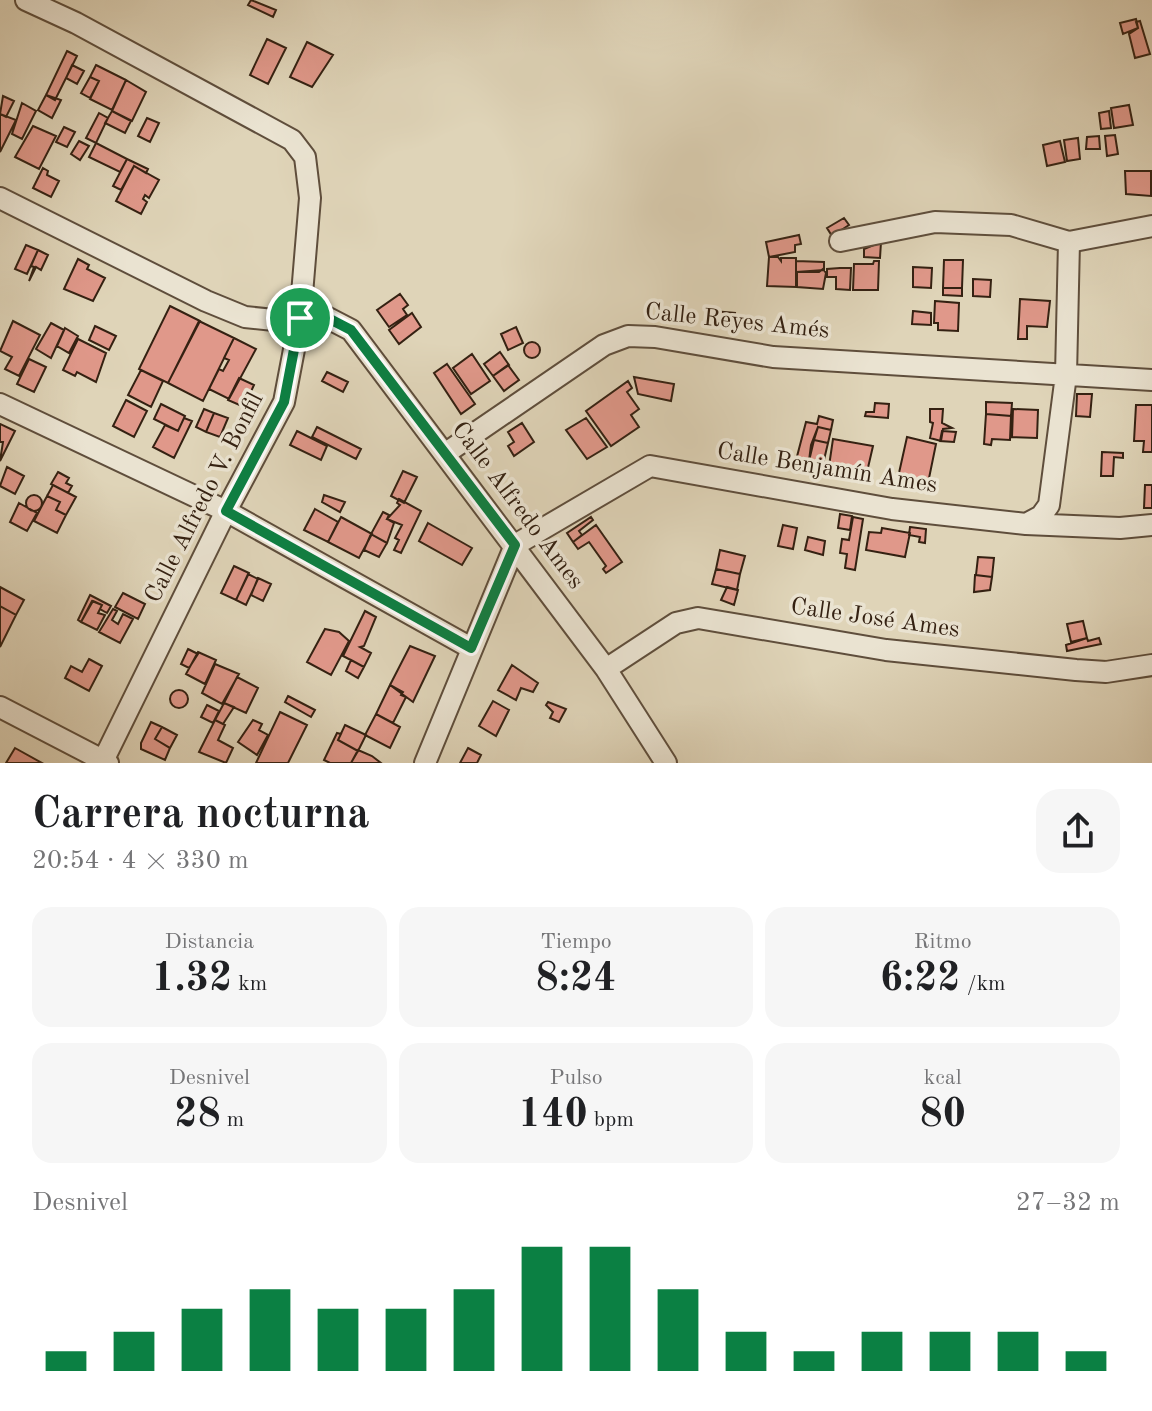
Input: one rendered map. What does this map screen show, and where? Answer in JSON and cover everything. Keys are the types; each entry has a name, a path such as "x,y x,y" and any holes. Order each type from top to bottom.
{"street":[{"name":"Calle Alfredo V. Bonfil","path":"26,0 76,23 292,140 305,157 310,198 300,318 284,402 226,511 104,762"},
{"name":"Calle Alfredo Ames","path":"0,198 206,301 245,317 324,316 351,330 606,669 666,763"},
{"path":"840,241 935,222 1011,225 1069,242 1152,226"},
{"path":"1026,524 1041,516 1049,505 1066,375 1069,242"},
{"name":"Calle Reyes Amés","path":"446,453 604,345 628,336 655,337 773,357 1152,380"},
{"path":"0,404 226,511 471,648"},
{"name":"Calle Benjamín Ames","path":"515,545 650,466 892,509 1026,524 1120,528 1152,525"},
{"path":"425,763 515,545"},
{"name":"Calle José Ames","path":"606,669 676,623 698,618 886,650 981,660 1106,672 1152,665"},
{"path":"0,707 104,762"}],"building":[{"path":"251,0 276,10 273,17 248,5"},
{"path":"1136,19 1138,28 1123,34 1120,23"},
{"path":"1140,21 1150,54 1135,58 1129,34 1138,28 1136,22"},
{"path":"267,39 286,48 268,84 250,75"},
{"path":"307,42 333,55 312,87 290,77"},
{"path":"67,51 77,56 55,100 46,95"},
{"path":"72,65 84,71 77,84 66,78"},
{"path":"96,65 126,80 112,110 90,99 99,81 90,77"},
{"path":"90,77 99,81 90,98 81,93"},
{"path":"126,80 146,92 132,121 112,111"},
{"path":"46,95 61,100 52,118 38,110"},
{"path":"3,96 14,101 6,117 0,114"},
{"path":"22,103 36,111 22,139 12,134"},
{"path":"1129,105 1133,125 1114,128 1111,108"},
{"path":"112,111 131,121 125,133 105,123"},
{"path":"1109,111 1111,128 1101,129 1099,113"},
{"path":"99,113 108,118 96,143 86,138"},
{"path":"0,114 16,120 0,152"},
{"path":"147,118 159,123 150,142 138,136"},
{"path":"33,126 56,136 39,169 15,157"},
{"path":"64,127 75,132 67,147 56,142"},
{"path":"1115,135 1118,154 1107,156 1105,136"},
{"path":"1099,136 1100,149 1086,149 1087,137"},
{"path":"1078,138 1080,159 1067,161 1064,140"},
{"path":"79,141 89,146 80,160 71,154"},
{"path":"1060,141 1065,162 1047,166 1043,145"},
{"path":"96,143 127,159 120,172 89,157"},
{"path":"127,159 148,169 146,173 134,166 121,190 113,186"},
{"path":"134,166 159,180 149,198 145,195 143,199 147,202 141,214 116,201"},
{"path":"43,168 48,171 47,175 59,181 51,197 33,188"},
{"path":"1125,171 1151,171 1151,196 1126,194"},
{"path":"844,218 849,225 832,236 827,228"},
{"path":"799,235 801,244 795,245 795,252 769,257 766,242"},
{"path":"881,242 880,258 864,257 864,249"},
{"path":"26,245 38,250 27,274 15,269"},
{"path":"38,250 48,255 41,270 36,267 29,281 34,267 31,266"},
{"path":"769,257 778,257 781,261 781,258 796,258 796,287 767,286"},
{"path":"78,259 89,265 87,269 105,278 93,301 64,289"},
{"path":"944,260 963,260 962,288 943,288"},
{"path":"796,261 824,262 824,270 797,272 796,287"},
{"path":"879,261 878,290 853,290 854,264 873,264"},
{"path":"913,267 932,268 931,288 913,287"},
{"path":"851,268 850,290 836,289 836,277 827,277 827,269"},
{"path":"823,269 826,273 823,289 797,287 797,272 819,272"},
{"path":"973,279 991,280 990,297 973,296"},
{"path":"943,288 962,288 962,296 943,295"},
{"path":"400,294 408,305 403,309 407,315 389,327 377,310"},
{"path":"1020,299 1050,301 1047,327 1027,326 1027,339 1018,339"},
{"path":"935,301 959,303 958,331 938,330 938,323 934,323"},
{"path":"170,306 200,321 168,383 139,369"},
{"path":"713,311 735,313 733,328 711,326"},
{"path":"913,311 931,313 931,325 912,324"},
{"path":"412,313 421,327 399,344 389,330"},
{"path":"13,321 40,335 19,376 5,369 12,357 0,351"},
{"path":"199,321 234,338 203,401 168,383"},
{"path":"51,323 64,330 51,358 36,349"},
{"path":"95,326 116,336 109,350 89,340"},
{"path":"516,327 523,343 508,350 501,334"},
{"path":"65,328 78,336 69,353 57,346"},
{"path":"234,338 256,349 229,399 209,389 219,369 223,371 229,360 224,358"},
{"path":"78,339 106,353 96,382 77,372 75,376 63,370"},
{"path":"532,342 540,350 532,358 524,350"},
{"path":"500,352 509,365 493,376 484,364"},
{"path":"472,354 490,381 471,394 453,368"},
{"path":"29,359 46,367 34,392 17,384"},
{"path":"447,364 475,404 461,414 434,373"},
{"path":"508,365 519,380 504,391 493,376"},
{"path":"141,370 163,381 151,407 128,395"},
{"path":"327,372 348,382 343,392 322,381"},
{"path":"634,377 674,384 671,401 638,394"},
{"path":"239,378 254,385 244,407 228,400"},
{"path":"628,381 632,388 627,392 639,409 631,415 639,427 611,446 586,411"},
{"path":"1077,394 1092,394 1090,417 1076,416"},
{"path":"126,400 147,411 134,437 113,426"},
{"path":"986,402 1012,403 1011,416 986,414"},
{"path":"875,403 889,404 888,418 865,416 866,412 874,412"},
{"path":"161,404 185,416 178,431 154,419"},
{"path":"1136,405 1152,405 1152,452 1143,452 1144,441 1134,441"},
{"path":"204,409 214,413 206,432 196,427"},
{"path":"930,409 943,409 942,423 952,428 943,429 941,441 930,438 933,423 930,422"},
{"path":"1013,409 1038,410 1037,438 1012,437"},
{"path":"214,413 228,418 220,437 206,432"},
{"path":"986,414 1011,416 1010,440 992,439 991,445 984,444"},
{"path":"819,416 833,420 831,430 818,427 811,445 809,461 823,464 822,467 813,465 811,472 794,468 806,422 817,424"},
{"path":"184,418 192,421 174,458 153,447 165,425 178,431"},
{"path":"586,418 607,447 587,459 566,430"},
{"path":"522,423 534,442 514,456 508,446 514,442 508,432"},
{"path":"0,424 15,431 0,461 3,442 0,442"},
{"path":"317,427 361,449 356,459 312,437"},
{"path":"818,427 831,430 828,443 814,440"},
{"path":"297,431 327,446 321,460 290,445"},
{"path":"942,431 956,432 954,442 940,441"},
{"path":"907,437 936,444 927,488 897,482"},
{"path":"833,439 873,446 867,472 842,474 843,469 829,466"},
{"path":"814,440 828,443 823,464 809,461"},
{"path":"1102,452 1123,453 1123,458 1114,457 1113,476 1101,476"},
{"path":"7,467 24,476 15,494 0,486"},
{"path":"403,471 417,477 404,503 391,496"},
{"path":"58,472 69,478 66,483 72,486 68,493 51,484"},
{"path":"53,485 76,497 66,515 56,510 60,502 47,496"},
{"path":"1145,485 1152,485 1152,508 1144,508"},
{"path":"34,495 42,503 34,511 26,503"},
{"path":"324,495 345,502 340,512 322,502"},
{"path":"47,496 60,502 56,510 66,515 57,533 34,521"},
{"path":"399,499 421,511 401,553 394,550 399,540 395,538 402,525 387,519 400,505 397,503"},
{"path":"19,503 37,513 27,531 10,522"},
{"path":"315,509 338,522 328,542 304,530"},
{"path":"383,512 394,523 387,543 371,534"},
{"path":"840,514 852,516 850,530 838,528"},
{"path":"341,517 372,534 359,558 328,542"},
{"path":"591,517 593,520 579,531 582,535 573,542 567,533"},
{"path":"853,517 863,519 855,570 845,568 847,554 840,553 842,539 849,540"},
{"path":"428,523 472,548 462,565 419,541"},
{"path":"596,525 622,562 606,573 603,569 606,566 589,542 578,549 573,542"},
{"path":"783,525 797,528 793,549 778,546"},
{"path":"910,527 926,529 925,543 919,542 920,537 909,535"},
{"path":"882,528 910,533 905,557 866,550 869,532 881,533"},
{"path":"371,534 387,543 379,557 364,550"},
{"path":"808,537 825,541 823,555 805,550"},
{"path":"720,550 745,556 740,574 716,569"},
{"path":"978,557 994,558 992,577 976,575"},
{"path":"234,566 249,573 236,600 221,593"},
{"path":"716,569 740,574 737,590 712,584"},
{"path":"248,574 258,579 246,605 236,600"},
{"path":"975,575 992,577 990,590 974,592"},
{"path":"258,578 271,584 263,601 251,595"},
{"path":"0,587 24,600 16,615 0,606"},
{"path":"727,587 738,590 734,605 721,600"},
{"path":"123,593 145,604 138,619 115,607"},
{"path":"90,595 111,606 107,613 100,609 102,605 92,601 81,622 78,620"},
{"path":"93,601 102,605 98,613 105,615 97,630 81,622"},
{"path":"0,606 16,615 0,647"},
{"path":"113,609 117,611 112,620 118,624 123,614 133,619 120,643 99,632"},
{"path":"365,611 376,617 364,646 360,647 371,653 364,667 343,656"},
{"path":"1083,621 1087,638 1071,642 1067,624"},
{"path":"325,629 339,632 349,641 331,675 307,662"},
{"path":"1087,638 1088,641 1099,638 1101,644 1067,651 1066,645"},
{"path":"410,646 435,656 413,702 390,685"},
{"path":"188,649 198,654 189,668 181,664"},
{"path":"198,652 216,660 205,684 186,674"},
{"path":"89,659 102,666 89,691 65,678 71,666 82,672"},
{"path":"351,660 364,667 358,678 346,671"},
{"path":"215,664 239,674 222,704 202,693"},
{"path":"512,665 538,683 533,692 521,688 516,700 498,690"},
{"path":"237,677 258,688 246,713 224,703"},
{"path":"390,685 406,697 393,723 376,714"},
{"path":"179,690 188,699 179,708 170,699"},
{"path":"288,696 315,710 311,717 285,702"},
{"path":"493,701 509,710 496,736 479,726"},
{"path":"548,702 566,709 559,722 550,718 553,712 546,705"},
{"path":"224,703 234,707 223,724 215,720"},
{"path":"207,705 219,711 213,723 201,717"},
{"path":"280,712 307,725 288,763 256,763"},
{"path":"376,714 400,727 390,748 365,735"},
{"path":"215,720 225,725 218,740 233,748 226,763 199,752"},
{"path":"253,720 262,724 259,730 268,735 257,755 238,742"},
{"path":"151,722 162,727 155,739 170,748 165,760 141,749"},
{"path":"345,725 366,735 358,751 338,740"},
{"path":"162,727 177,735 170,748 155,739"},
{"path":"337,733 341,734 338,740 358,751 351,763 324,760"},
{"path":"15,748 42,763 6,763"},
{"path":"468,748 481,755 477,763 460,763"},
{"path":"358,750 372,756 381,763 351,763"}],"route":[{"path":"324,316 351,330 515,545 471,648 226,511 284,402 300,318 324,316"}]}
